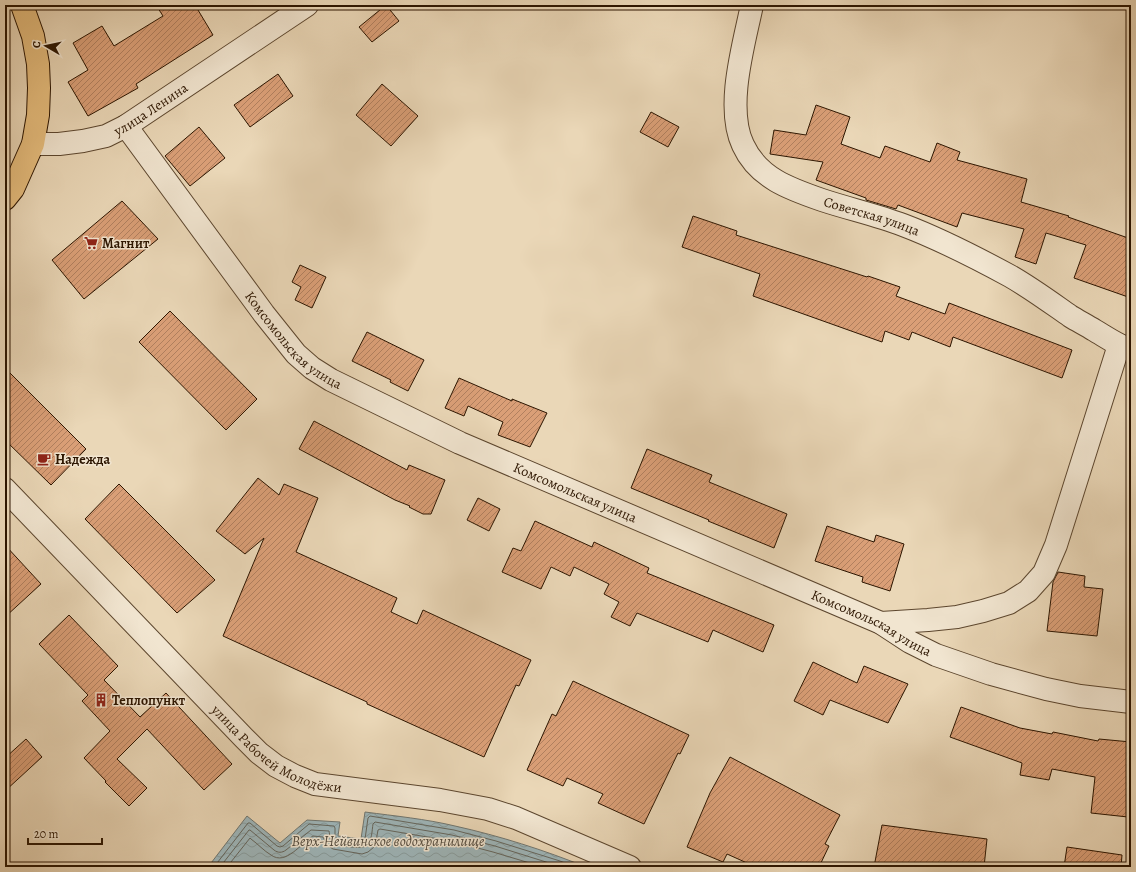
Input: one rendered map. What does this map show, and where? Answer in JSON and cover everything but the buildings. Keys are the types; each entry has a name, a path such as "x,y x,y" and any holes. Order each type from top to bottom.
{"main road":[{"path":"5,199 13,189 33,144 38,115 38,64 33,36 22,5"}],"street":[{"name":"улица Ленина","path":"33,144 59,144 83,141 106,136 126,126 307,5"},
{"name":"Советская улица","path":"752,5 737,81 735,104 737,125 742,144 752,159 765,173 789,188 833,204 902,225 964,251 1032,289 1071,316 1125,347"},
{"name":"Комсомольская улица","path":"126,126 264,314 296,354 312,368 331,380 460,443 881,624 910,642 936,655 992,674 1046,689 1080,696 1131,702"},
{"path":"881,624 957,617 1009,603 1028,591 1044,573 1056,545 1125,347"},
{"name":"улица Рабочей Молодёжи","path":"5,489 244,738 259,753 276,766 315,784 440,800 488,809 516,818 630,867"}],"water":[{"name":"Верх-Нейвинское водохранилище","path":"365,812 433,821 489,834 586,867 208,867 247,816 280,843 307,820 340,822 338,836 361,839"}],"place":[{"name":"Магнит","path":"91,243"},
{"name":"Надежда","path":"44,459"},
{"name":"Теплопункт","path":"101,700"}]}
